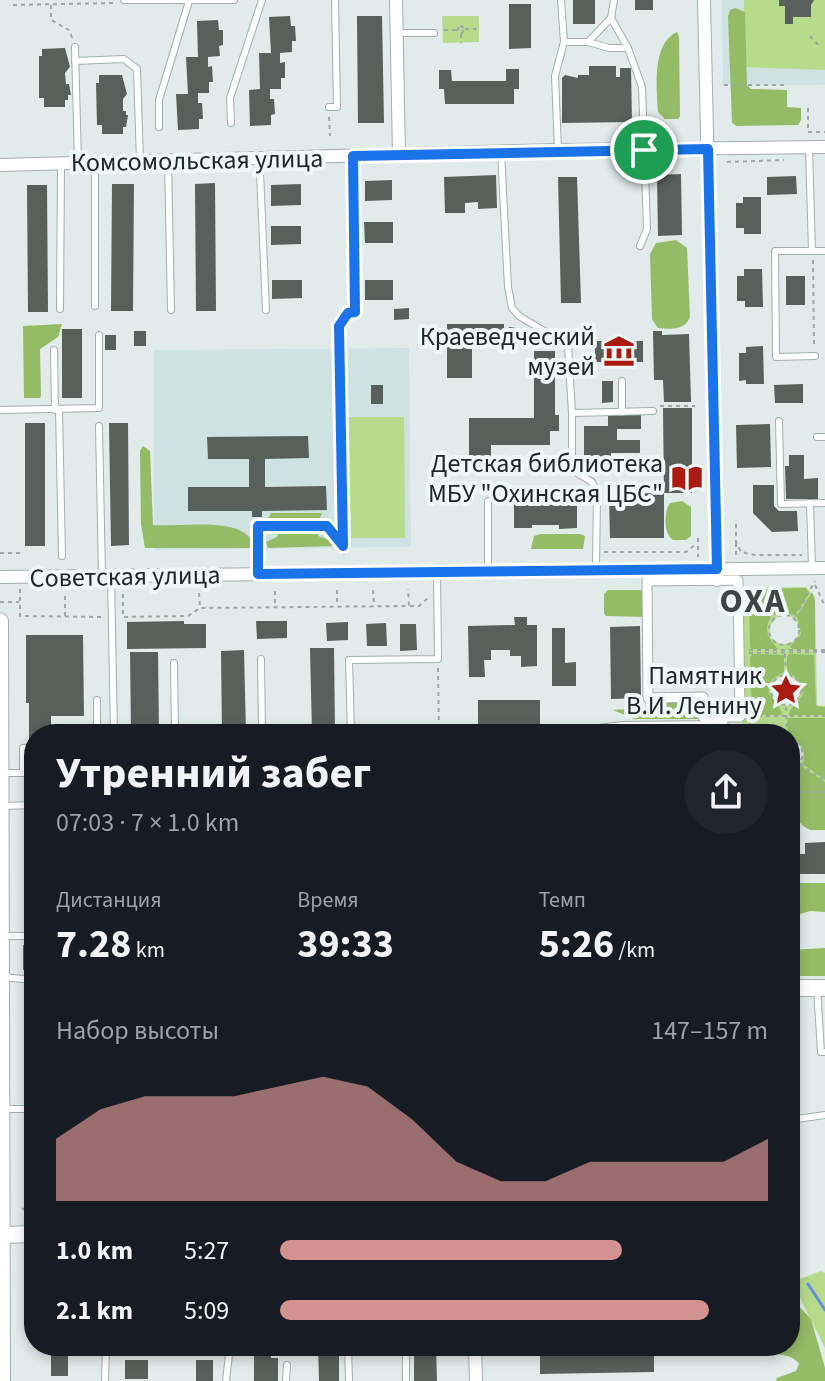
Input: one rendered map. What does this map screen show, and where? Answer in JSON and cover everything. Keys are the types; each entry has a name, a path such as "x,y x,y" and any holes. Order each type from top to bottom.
{"street":[{"path":"396,0 399,155"},
{"path":"704,0 717,575"},
{"name":"Комсомольская улица","path":"0,165 558,150 708,149 809,154 825,147"},
{"name":"Советская улица","path":"0,577 596,570 717,575 816,571"},
{"path":"719,724 703,717 703,697 648,698 647,581 717,575 738,580 740,717 723,724"},
{"path":"0,621 2,1381"},
{"path":"800,988 821,988"},
{"path":"1,1234 24,1234"},
{"path":"475,1356 476,1381"}],"lane":[{"path":"126,1 234,0"},
{"path":"231,123 230,98 262,0"},
{"path":"329,107 337,107 335,0"},
{"path":"558,150 555,76 564,42 561,0"},
{"path":"588,42 611,18 614,0"},
{"path":"159,127 159,100 189,1"},
{"path":"611,18 628,48 642,87 647,229 640,246"},
{"path":"397,33 434,33"},
{"path":"564,42 628,48"},
{"path":"75,47 78,163"},
{"path":"75,61 124,59 137,69 140,161"},
{"path":"501,152 508,287 512,308 519,316 568,345 572,470 592,482 597,492 596,570"},
{"path":"809,154 812,251"},
{"path":"353,156 355,312"},
{"path":"263,158 260,172 266,310"},
{"path":"168,160 171,310"},
{"path":"95,162 95,306"},
{"path":"60,309 61,163"},
{"path":"815,356 776,357 775,251 825,251"},
{"path":"0,410 99,408 99,335"},
{"path":"54,350 62,556"},
{"path":"622,381 622,412"},
{"path":"572,413 653,411"},
{"path":"779,421 781,504 825,503"},
{"path":"99,426 112,617 114,724"},
{"path":"488,501 488,571"},
{"path":"810,503 816,571"},
{"path":"351,724 349,660 438,659 437,572"},
{"path":"261,659 262,724"},
{"path":"174,663 175,724"},
{"path":"97,700 97,724"},
{"path":"1,773 23,773 24,748"},
{"path":"0,806 24,805"},
{"path":"1,936 24,936"},
{"path":"1,977 24,979"},
{"path":"821,988 821,1052 825,1052"},
{"path":"2,1109 24,1109"},
{"path":"800,1119 825,1115"},
{"path":"105,1381 106,1356"},
{"path":"226,1381 229,1356"},
{"path":"348,1356 349,1381"},
{"path":"406,1356 406,1381"},
{"path":"286,1381 287,1365"}],"path":[{"path":"13,5 126,1"},
{"path":"51,4 51,20 69,30 75,47"},
{"path":"457,30 461,26 461,16"},
{"path":"461,26 479,29"},
{"path":"461,43 461,33 465,29"},
{"path":"442,30 461,33"},
{"path":"810,36 819,46"},
{"path":"724,85 787,85"},
{"path":"329,107 330,136"},
{"path":"808,108 808,132 825,132"},
{"path":"727,162 809,154"},
{"path":"812,251 815,356"},
{"path":"344,555 339,326 348,313 355,312"},
{"path":"736,524 736,542 741,552 816,571"},
{"path":"258,574 258,526 327,526 343,546"},
{"path":"596,553 686,552 696,544"},
{"path":"0,553 20,553"},
{"path":"816,571 825,606"},
{"path":"795,618 816,571"},
{"path":"747,588 774,618"},
{"path":"408,589 409,606"},
{"path":"20,594 20,616 123,617 188,616 200,608 409,606 425,602 429,589"},
{"path":"337,590 337,607"},
{"path":"373,590 374,606"},
{"path":"275,591 275,608"},
{"path":"199,593 200,608"},
{"path":"123,594 123,617"},
{"path":"65,595 65,617"},
{"path":"0,602 20,602"},
{"path":"784,614 795,618 800,626 798,637 785,645 777,643 770,636 769,627 774,618 784,614"},
{"path":"785,645 786,675"},
{"path":"740,652 825,651"},
{"path":"438,659 439,724"},
{"path":"786,675 795,678 801,692 797,701 786,706 774,701 770,692 775,679 786,675"},
{"path":"786,706 786,724"},
{"path":"750,716 825,716"},
{"path":"800,746 803,750 800,763 825,781"},
{"path":"800,792 825,792"}],"shaded area":[{"path":"722,0 825,0 825,85 723,84"},
{"path":"409,348 411,547 154,550 154,350"}],"green space":[{"path":"744,0 825,0 825,70 745,67"},
{"path":"735,8 745,12 747,85 751,89 787,90 787,107 801,108 798,125 737,126 732,123 728,16 730,10"},
{"path":"442,16 479,16 479,42 443,43"},
{"path":"677,32 680,116 678,119 665,119 658,112 657,68 663,46"},
{"path":"676,240 687,248 690,317 681,327 658,328 652,319 650,254 656,243"},
{"path":"62,324 58,337 40,349 40,398 24,398 23,326"},
{"path":"344,417 404,417 405,538 345,538"},
{"path":"143,446 150,451 153,525 206,524 233,528 251,539 251,548 145,548 141,524 140,451"},
{"path":"682,501 691,507 691,536 686,540 673,540 666,528 667,511 670,503"},
{"path":"271,513 322,513 319,520 309,522 310,527 320,537 333,541 333,546 268,548 266,542 277,537 279,531 265,525"},
{"path":"580,534 585,536 583,549 531,549 534,536"},
{"path":"806,587 815,597 817,705 825,706 825,800 800,800 803,753 800,724 742,724 740,588","holes":["789,615 797,621 800,632 795,641 781,645 770,637 769,627 778,616","785,675 797,680 801,692 795,702 786,706 774,701 770,692 775,679"]},
{"path":"806,588 809,593 795,615 773,615 755,595 760,589"},
{"path":"608,590 647,590 647,617 606,616 604,594"},
{"path":"812,592 815,601 815,649 793,649 790,647 801,634 797,616"},
{"path":"751,596 771,617 767,631 778,649 750,647"},
{"path":"752,654 784,655 784,672 774,678 768,689 782,715 752,713"},
{"path":"789,654 814,655 816,706 825,707 825,715 789,715 803,693 797,678 787,672"},
{"path":"703,697 701,719 634,719 613,710 645,708 648,698"},
{"path":"825,718 825,780 803,764 800,724 787,724 787,719"},
{"path":"800,766 825,782 825,830 810,830 800,822"},
{"path":"800,883 825,883 825,912 800,914"},
{"path":"825,948 825,976 800,976 800,949"},
{"path":"821,1271 825,1273 825,1348 800,1298 800,1279"},
{"path":"800,1307 811,1319 825,1368 825,1381 776,1381 796,1371 799,1364 788,1356 800,1356"}],"building":[{"path":"573,0 595,0 595,24 573,24"},
{"path":"635,0 653,0 653,10 635,10"},
{"path":"779,0 814,0 811,17 793,17 793,24 785,24 785,6 779,6"},
{"path":"509,4 531,4 531,48 509,49"},
{"path":"290,16 291,26 295,26 296,41 292,41 292,52 280,53 280,63 285,62 285,78 281,78 281,89 270,89 275,114 271,115 271,125 250,126 249,90 260,89 259,53 271,53 269,17"},
{"path":"357,16 382,16 384,123 358,123"},
{"path":"218,20 219,30 223,30 223,45 219,46 220,56 208,57 213,82 209,82 209,93 198,93 203,119 199,119 199,129 178,130 176,94 188,94 186,57 198,57 197,21"},
{"path":"65,48 70,67 65,73 66,84 69,84 71,95 65,100 65,107 44,107 44,98 39,98 39,56 42,56 42,49"},
{"path":"589,66 616,66 616,77 620,77 620,68 631,68 632,122 562,123 562,78 565,75 578,78 578,75 589,75"},
{"path":"506,69 519,69 519,89 514,89 514,104 445,104 444,89 439,89 439,70 451,70 452,81 506,81"},
{"path":"99,75 122,75 127,94 123,99 123,111 128,115 123,134 102,134 102,125 97,125 96,83 99,83"},
{"path":"681,174 682,235 658,236 657,175"},
{"path":"496,175 497,208 478,209 478,202 465,203 465,213 445,213 444,177"},
{"path":"796,176 797,194 767,195 767,177"},
{"path":"558,177 577,177 581,303 561,303"},
{"path":"392,180 392,200 365,201 365,181"},
{"path":"215,183 216,311 196,311 195,184"},
{"path":"112,184 134,184 133,311 111,311"},
{"path":"301,184 301,205 271,206 271,185"},
{"path":"27,185 47,185 48,312 28,312"},
{"path":"743,197 761,197 761,234 744,234 744,228 736,228 736,203 743,203"},
{"path":"364,222 393,222 393,243 365,243"},
{"path":"271,226 301,226 301,244 271,245"},
{"path":"744,269 762,269 763,307 745,307 745,301 737,301 737,276 744,276"},
{"path":"786,276 805,276 805,305 786,305"},
{"path":"272,280 302,280 302,298 272,299"},
{"path":"365,280 393,280 393,300 365,300"},
{"path":"409,308 409,319 394,320 394,309"},
{"path":"447,324 504,324 504,330 516,328 522,338 514,347 505,344 472,347 472,378 447,378"},
{"path":"62,329 82,329 82,398 62,398"},
{"path":"134,331 146,331 146,346 134,346"},
{"path":"653,331 662,331 662,335 689,334 691,402 664,402 663,380 654,380"},
{"path":"105,335 116,335 116,350 105,350"},
{"name":"Краеведческий музей","path":"595,341 643,341 643,362 595,362"},
{"path":"763,346 764,384 739,381 739,353 746,353 746,347"},
{"path":"534,351 555,351 555,415 559,415 559,431 550,431 550,445 491,445 491,469 469,469 469,418 534,418"},
{"path":"602,381 613,381 613,402 602,403"},
{"path":"803,384 803,403 775,403 774,385"},
{"path":"371,385 383,385 383,404 371,404"},
{"path":"663,408 692,408 692,493 664,493"},
{"path":"608,414 641,414 641,429 617,429 617,440 640,440 640,453 611,453 610,472 584,472 584,426 608,426"},
{"path":"25,423 45,423 45,546 25,546"},
{"path":"109,423 128,423 129,545 111,546"},
{"path":"770,424 771,467 737,468 736,425"},
{"path":"308,436 309,458 265,459 265,487 326,486 327,510 262,511 262,517 252,517 252,511 188,511 188,487 249,487 249,459 208,459 207,437"},
{"path":"789,455 804,455 804,479 818,478 818,499 786,499 785,466 789,466"},
{"path":"753,485 774,485 774,506 779,511 797,511 798,531 772,532 753,513"},
{"path":"664,493 664,538 610,538 609,494"},
{"path":"514,495 577,495 577,528 532,525 532,528 514,528"},
{"path":"514,617 527,617 527,625 537,625 537,666 521,667 521,656 510,656 510,650 491,650 491,660 484,660 485,677 469,677 468,626 515,625"},
{"path":"184,621 184,624 206,624 206,648 127,649 127,622"},
{"path":"256,621 287,621 287,638 257,639"},
{"path":"348,622 348,640 327,641 326,623"},
{"path":"386,623 387,646 367,646 366,624"},
{"path":"400,624 416,624 417,650 400,651"},
{"path":"640,626 641,698 611,699 610,627"},
{"path":"552,628 565,628 565,663 576,662 576,686 552,686"},
{"path":"26,635 83,635 84,716 51,716 51,724 29,724 29,703 26,703"},
{"path":"310,648 334,648 335,724 312,724"},
{"path":"244,650 246,724 222,724 221,651"},
{"path":"130,652 158,652 159,724 131,724"},
{"path":"478,700 540,700 540,724 478,724"},
{"path":"825,842 825,874 800,874 800,854 805,854 805,843"},
{"path":"51,1356 68,1356 68,1376 51,1376"},
{"path":"254,1356 278,1358 278,1381 254,1381"},
{"path":"318,1356 339,1356 339,1381 319,1381"},
{"path":"414,1356 436,1356 437,1381 414,1381"},
{"path":"540,1356 654,1356 654,1372 540,1374"},
{"path":"125,1360 148,1360 148,1379 125,1379"},
{"path":"196,1360 213,1360 213,1381 196,1381"}],"waterway":[{"path":"808,1284 825,1310"}],"place":[{"name":"Краеведческий музей","path":"619,351"},
{"name":"Детская библиотека МБУ \"Охинская ЦБС\"","path":"687,478"},
{"name":"Памятник В.И. Ленину","path":"786,690"}],"district":[{"name":"ОХА","path":"753,600"}],"route":[{"path":"708,149 717,569 258,574 258,526 327,526 343,546 339,326 348,313 355,312 353,156 644,150 708,149"}]}
